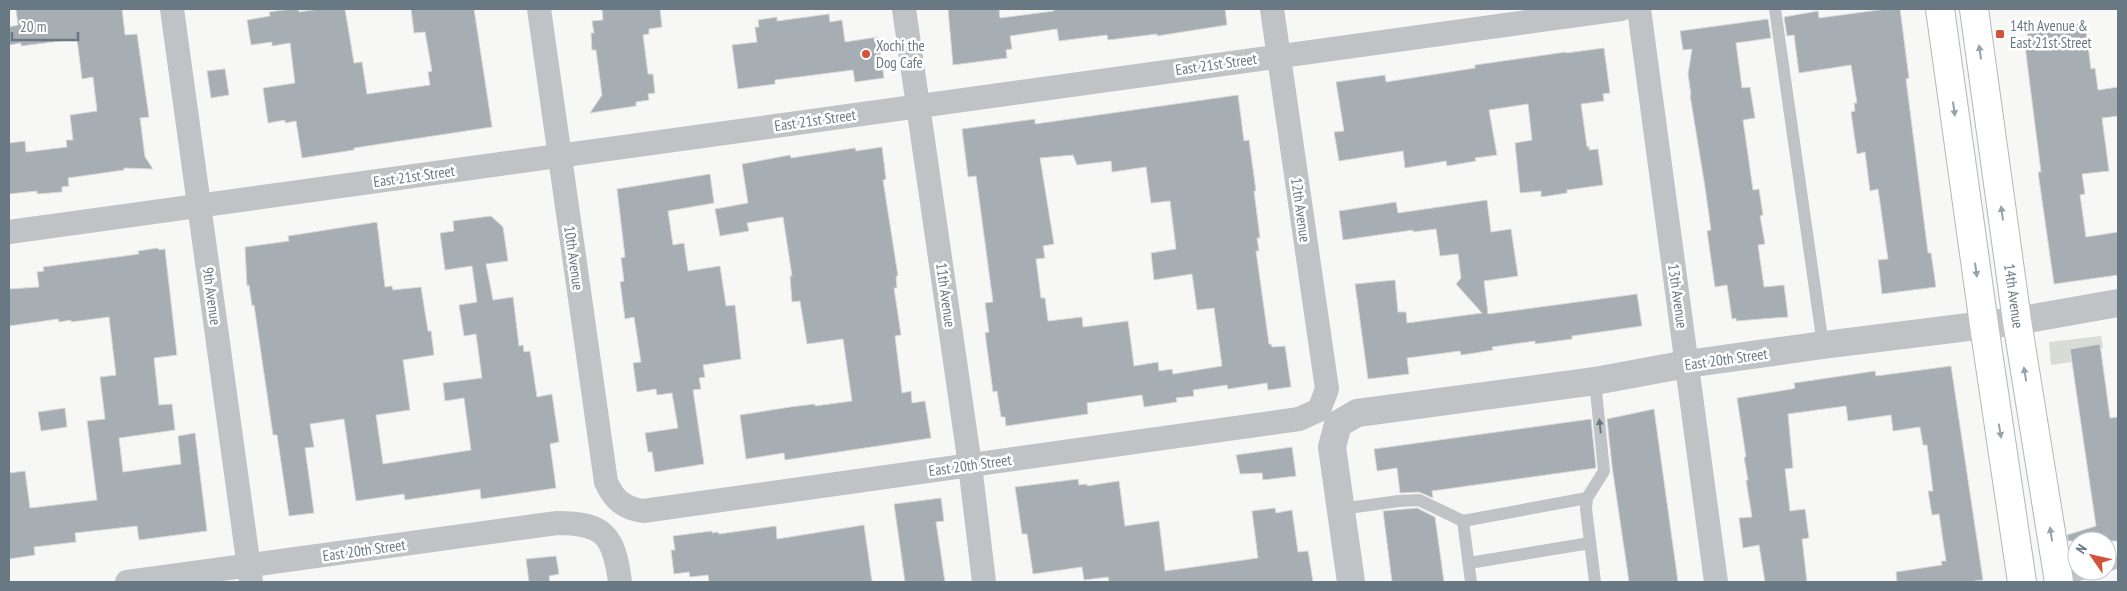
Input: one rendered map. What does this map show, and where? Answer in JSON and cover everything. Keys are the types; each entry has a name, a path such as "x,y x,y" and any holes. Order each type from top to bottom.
{"main road":[{"path":"1940,9 2022,582"},
{"name":"14th Avenue","path":"1974,9 2017,321 2056,582"}],"street":[{"name":"9th Avenue","path":"172,9 250,574"},
{"name":"10th Avenue","path":"539,9 606,482 611,493 620,503"},
{"name":"11th Avenue","path":"904,9 970,465 984,582"},
{"name":"12th Avenue","path":"1272,9 1327,389 1328,417 1351,582"},
{"name":"East 21st Street","path":"9,232 1621,9"},
{"name":"13th Avenue","path":"1639,9 1716,582"},
{"name":"East 20th Street","path":"620,503 630,509 643,511 1299,419 1328,417 1596,381 1687,364 2017,321 2118,303"},
{"name":"East 20th Street","path":"127,582 250,574 556,523 575,523 588,525 599,530 610,542 616,556 620,582"}],"lane":[{"path":"1774,9 1823,345"},
{"path":"1595,582 1587,498 1604,471 1596,381"},
{"path":"1341,509 1419,500 1463,521 1587,498"},
{"path":"1463,521 1471,582"},
{"path":"1469,563 1590,543"}],"shaded area":[{"path":"2101,336 2103,348 2100,348 2100,344 2070,349 2071,362 2051,365 2049,342"}],"building":[{"path":"16,9 122,9 125,35 137,34 149,117 140,118 145,157 153,169 124,168 124,170 68,178 69,186 62,187 62,192 37,194 37,191 9,194 9,143 25,141 26,152 67,147 66,140 73,140 70,115 97,111 93,77 82,79 77,39 21,46 21,43 9,45 9,27 18,25"},
{"path":"298,9 299,12 319,9 345,9 354,63 362,62 367,94 430,85 428,72 432,71 425,32 414,33 411,9 474,9 492,127 302,158 296,121 285,123 285,120 268,123 263,88 295,83 290,43 272,46 272,42 251,45 247,20 270,16 269,12"},
{"path":"602,9 660,9 662,27 649,29 649,34 643,35 648,74 653,74 655,93 648,94 649,100 636,102 636,106 590,113 602,95 596,50 592,50 591,33 594,33 592,21 603,20"},
{"path":"948,9 999,9 1000,18 1054,11 1054,9 1225,9 1227,25 1157,36 1157,34 1108,40 1107,35 1059,41 1057,29 1010,36 1012,49 1006,50 1007,58 953,65"},
{"path":"1886,9 1900,9 1909,78 1906,79 1928,253 1931,253 1936,287 1882,294 1878,260 1888,259 1878,189 1870,191 1865,152 1857,154 1851,112 1855,111 1854,103 1857,103 1851,65 1799,73 1794,35 1787,36 1784,17 1818,11 1819,18"},
{"path":"829,14 830,22 842,20 845,42 878,37 884,78 855,82 853,70 775,80 775,84 738,89 732,45 757,42 755,27 759,27 758,20 777,17 777,21"},
{"path":"1768,19 1771,38 1736,43 1742,88 1750,87 1755,118 1743,120 1753,190 1759,189 1763,215 1760,216 1765,244 1758,245 1764,287 1784,285 1788,317 1736,321 1736,318 1732,319 1727,285 1715,287 1707,231 1711,230 1690,95 1688,74 1692,49 1683,50 1680,31"},
{"path":"2085,23 2091,69 2095,68 2098,90 2118,87 2118,116 2102,118 2109,171 2082,174 2085,194 2080,195 2086,237 2118,232 2118,275 2054,284 2038,172 2041,172 2025,46 2029,46 2027,31"},
{"path":"1604,48 1610,93 1603,94 1604,101 1581,104 1587,147 1589,146 1589,150 1598,149 1603,185 1567,190 1567,193 1541,197 1541,191 1520,193 1515,143 1532,140 1528,104 1489,110 1497,155 1475,158 1476,161 1447,166 1446,161 1405,168 1403,151 1339,161 1334,132 1344,131 1336,82 1385,75 1386,82 1475,68 1475,65"},
{"path":"225,69 229,95 211,98 207,71"},
{"path":"1238,95 1244,141 1249,140 1256,191 1254,191 1260,238 1257,238 1259,251 1256,251 1269,344 1272,347 1285,346 1291,387 1268,390 1267,383 1228,389 1227,385 1193,390 1194,396 1176,398 1177,402 1144,407 1142,395 1087,403 1088,414 1006,426 1005,417 1001,417 997,391 993,392 985,333 989,332 985,303 993,302 976,176 968,177 962,129 1035,119 1035,124","holes":["1073,155 1077,165 1111,161 1112,172 1146,167 1151,203 1170,201 1176,249 1151,253 1154,280 1192,274 1197,310 1214,308 1222,366 1173,374 1172,369 1159,371 1158,362 1134,366 1128,321 1083,327 1082,317 1048,321 1045,298 1041,298 1036,259 1045,258 1043,246 1054,244 1040,158"]},
{"path":"882,147 886,179 883,180 898,276 896,276 897,288 894,288 901,335 895,336 902,393 911,391 912,403 925,401 931,438 785,460 784,453 746,459 740,415 790,407 852,401 843,339 807,344 800,301 792,302 790,276 792,276 783,217 747,223 749,231 720,236 715,209 748,203 742,164 790,155 791,158 855,148 856,151"},
{"path":"710,174 714,203 668,211 673,245 684,243 688,271 720,266 726,306 735,305 741,359 703,365 705,377 699,378 701,389 693,390 704,464 655,472 652,452 648,452 645,433 678,428 672,393 657,395 656,389 637,392 633,363 641,362 634,317 625,319 620,282 624,281 621,258 625,257 617,189"},
{"path":"1487,200 1491,232 1511,229 1518,276 1484,281 1488,314 1637,294 1642,326 1572,336 1572,339 1535,344 1535,341 1492,347 1493,350 1461,355 1460,351 1407,358 1409,374 1368,379 1355,284 1395,280 1398,312 1406,312 1407,323 1482,313 1456,284 1461,278 1458,254 1440,256 1436,229 1413,232 1413,230 1343,240 1339,211 1396,202 1398,213"},
{"path":"491,216 503,227 508,261 486,264 493,300 513,297 519,346 523,345 524,352 530,351 537,397 552,394 559,442 550,444 556,488 481,499 480,489 405,500 404,494 356,501 344,419 310,424 314,447 305,448 314,513 289,516 277,435 273,435 254,305 252,306 249,285 247,286 245,247 289,241 288,236 377,222 385,287 392,286 393,290 421,287 428,331 431,331 434,355 403,360 410,410 376,415 383,464 471,450 464,398 445,401 443,383 482,378 476,334 464,336 459,305 477,302 472,266 445,270 440,233 454,231 453,221"},
{"path":"158,248 159,250 165,249 177,355 154,358 159,405 172,404 175,430 119,438 123,472 181,464 178,436 195,433 207,531 139,540 137,526 75,533 76,542 34,547 35,555 9,559 9,473 25,471 30,508 97,500 87,421 105,419 100,377 116,375 109,317 71,322 71,320 59,322 58,319 9,326 9,289 39,287 37,272 44,271 43,267 139,254 138,251"},
{"path":"2100,344 2110,418 2118,417 2118,541 2117,531 2080,531 2096,526 2070,349"},
{"path":"1951,366 1983,580 1968,582 1897,582 1896,572 1942,565 1941,561 1946,561 1939,514 1932,515 1928,491 1933,491 1927,445 1923,445 1920,427 1893,431 1891,415 1848,421 1846,406 1788,414 1793,468 1785,469 1790,511 1805,509 1809,538 1802,539 1807,582 1765,582 1759,545 1743,548 1739,518 1752,517 1746,480 1748,480 1744,457 1746,457 1737,398 1792,389 1795,388 1794,383 1875,371 1876,376"},
{"path":"65,408 67,427 41,431 38,412"},
{"path":"1654,409 1678,582 1629,582 1607,419"},
{"path":"1591,419 1596,468 1432,491 1433,498 1419,492 1400,493 1397,468 1377,471 1374,449"},
{"path":"1292,447 1296,476 1263,480 1262,473 1240,474 1236,455"},
{"path":"1078,479 1079,485 1087,484 1087,486 1119,481 1125,526 1159,521 1165,571 1258,558 1252,511 1275,508 1276,513 1292,510 1298,552 1308,551 1313,582 1109,582 1108,577 1084,580 1082,567 1033,574 1027,534 1022,534 1015,487"},
{"path":"941,498 944,521 936,522 945,582 905,582 894,504"},
{"path":"1417,508 1435,517 1444,582 1392,582 1383,511"},
{"path":"864,525 872,582 709,582 708,575 690,577 689,572 674,574 671,550 675,550 673,536 712,531 712,533 718,532 719,534 776,526 777,539"},
{"path":"556,556 559,574 549,576 550,582 529,582 526,559"}],"place":[{"name":"14th Avenue & East 21st Street","path":"2000,34"},
{"name":"Xochi the Dog Cafe","path":"866,54"}]}
